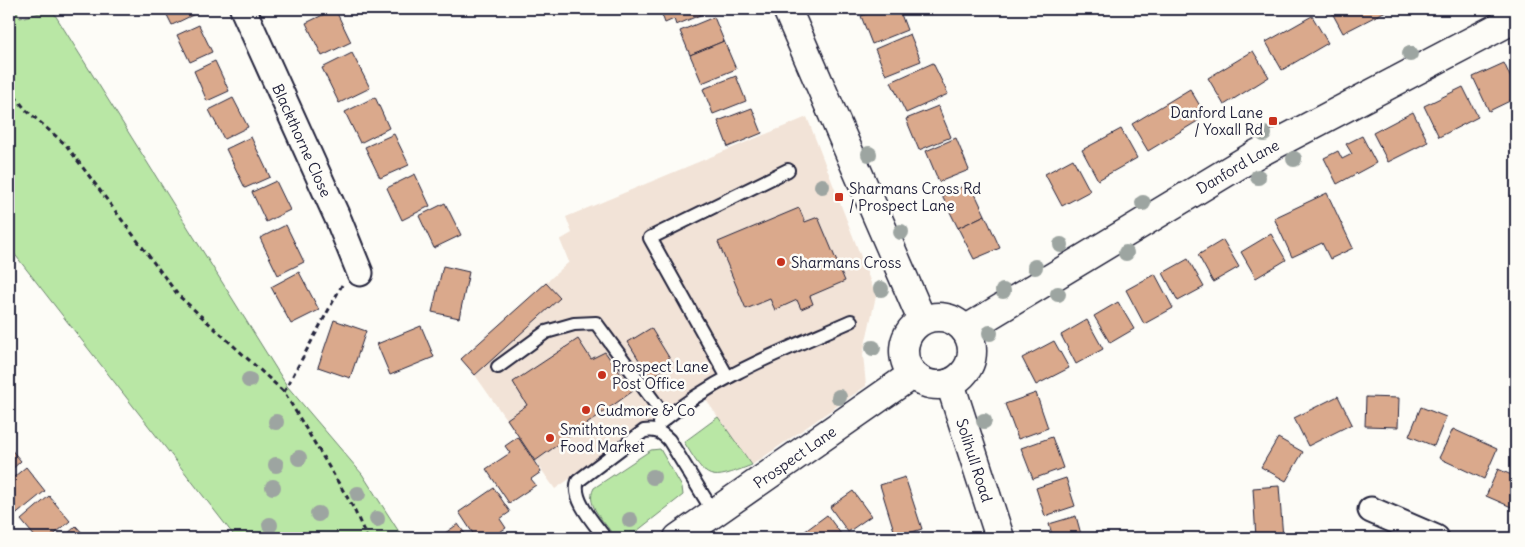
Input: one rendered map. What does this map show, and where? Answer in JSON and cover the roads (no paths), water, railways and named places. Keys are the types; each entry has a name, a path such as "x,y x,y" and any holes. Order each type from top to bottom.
{"street":[{"name":"Blackthorne Close","path":"242,9 339,221 360,273"},
{"path":"787,9 922,320"},
{"name":"Danford Lane","path":"966,330 1255,155 1516,18"},
{"path":"934,317 946,318 957,322 966,330 971,341 972,353 970,364 964,374 950,384 930,385 913,374 906,364 904,346 908,335 922,320 934,317"},
{"name":"Prospect Lane","path":"678,538 913,374"},
{"name":"Solihull Road","path":"950,384 1000,538"},
{"path":"1371,510 1436,538"}],"lane":[{"path":"727,376 650,238 788,170"},
{"path":"652,430 666,418 727,376 851,321"},
{"path":"498,367 546,332 574,324 596,323 666,418"},
{"path":"605,538 579,499 575,487 578,481 644,432 652,430 661,432 669,440 714,513"}],"place":[{"name":"Danford Lane / Yoxall Rd","path":"1273,121"},
{"name":"Sharmans Cross Rd / Prospect Lane","path":"839,197"},
{"name":"Sharmans Cross","path":"781,262"},
{"name":"Prospect Lane Post Office","path":"602,375"},
{"name":"Cudmore & Co","path":"586,410"},
{"name":"Smithtons Food Market","path":"550,438"}]}
